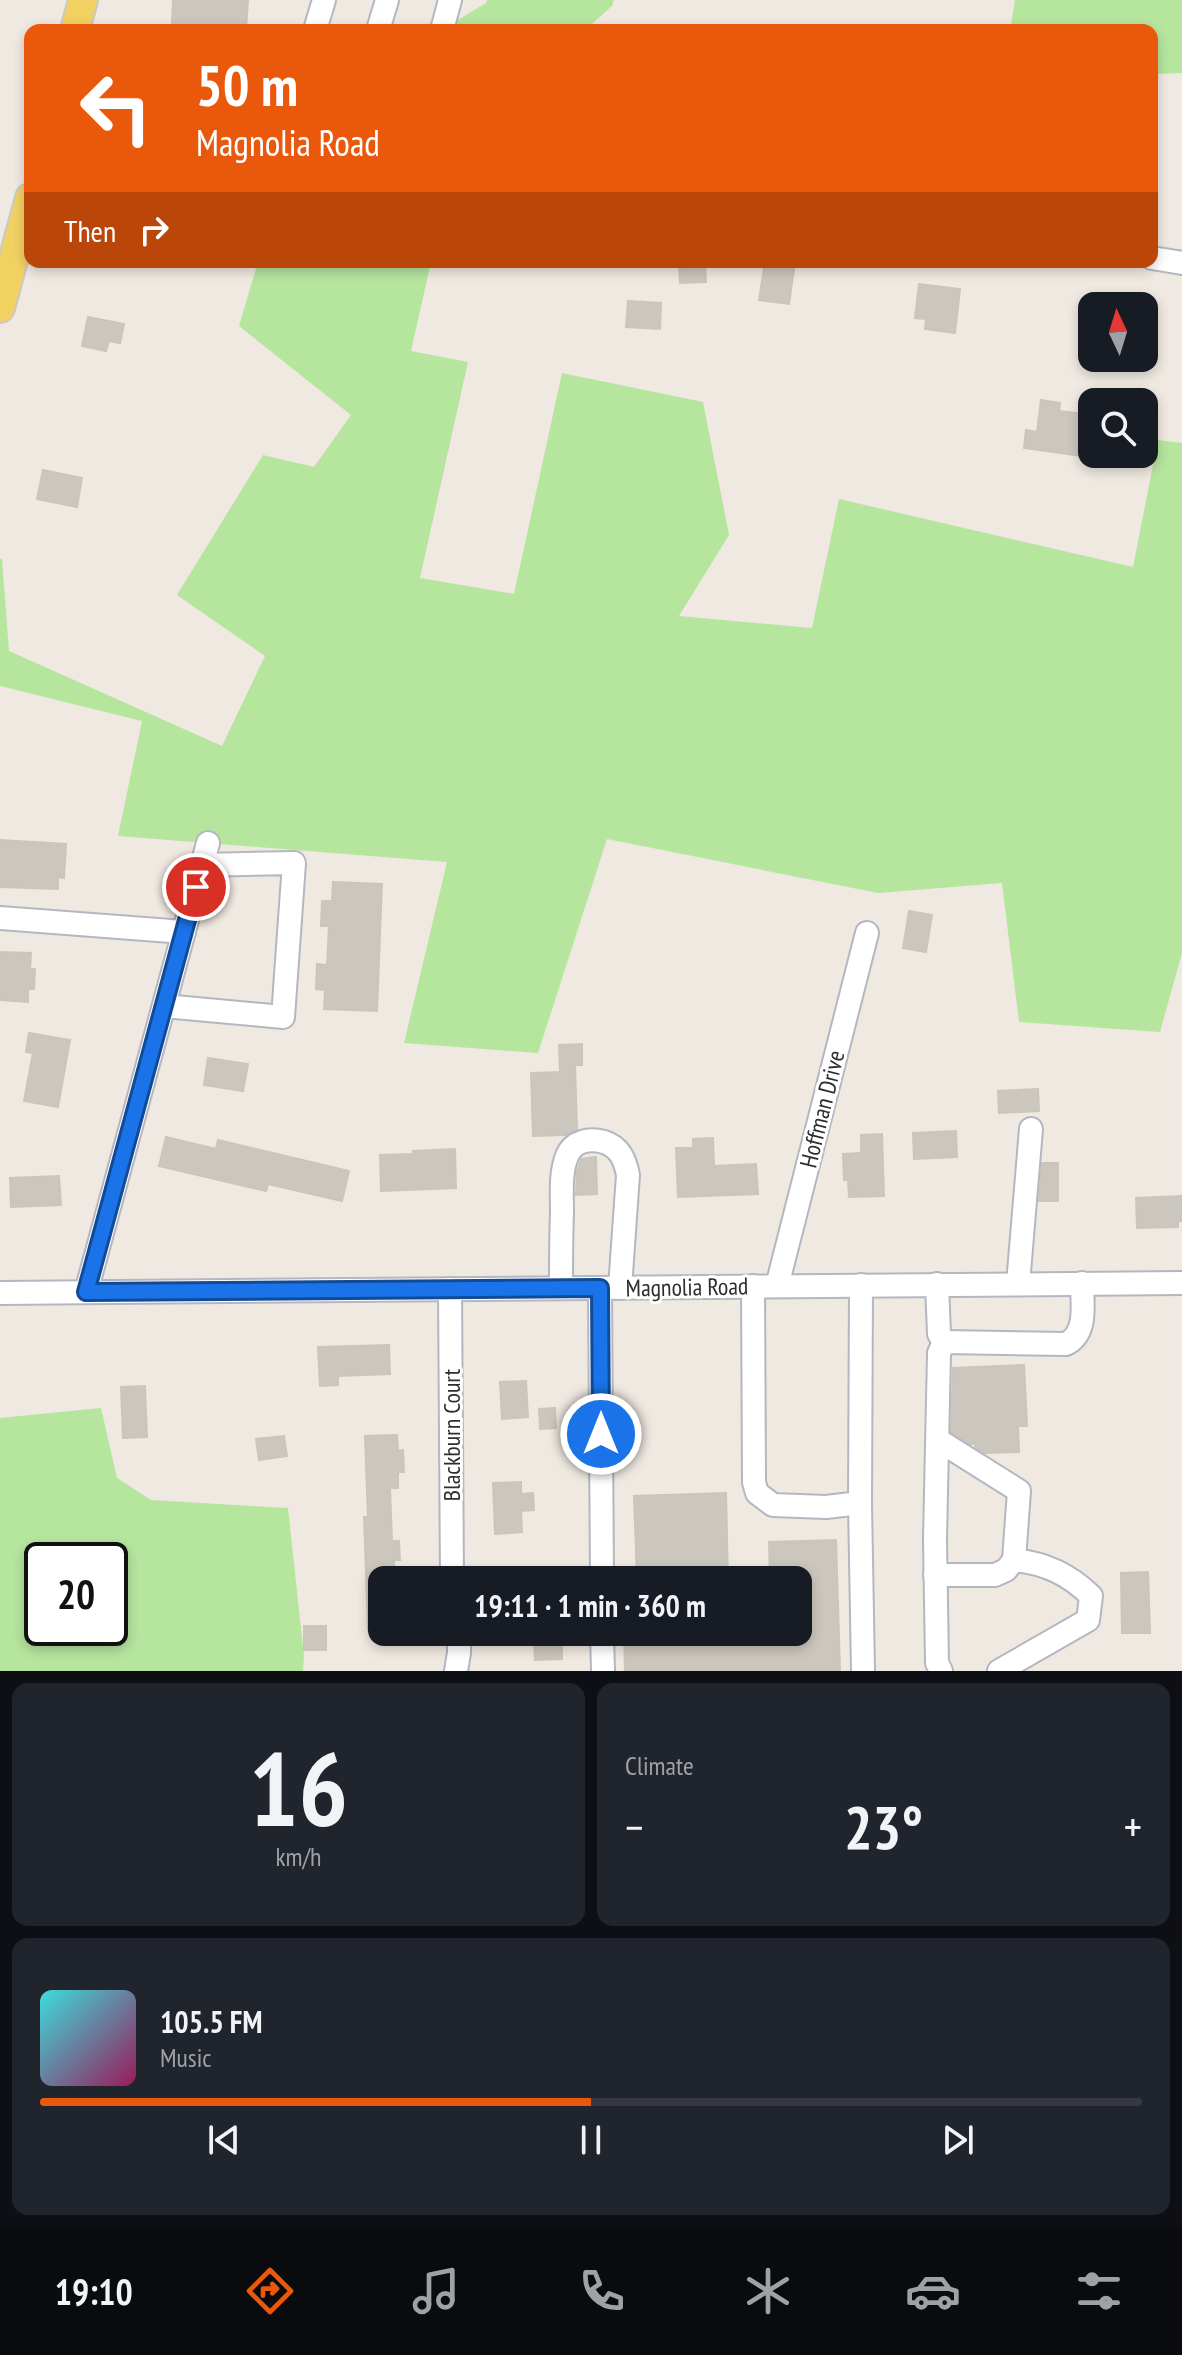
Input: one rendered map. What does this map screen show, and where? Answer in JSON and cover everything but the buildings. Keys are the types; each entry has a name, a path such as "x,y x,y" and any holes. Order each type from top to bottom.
{"main road":[{"path":"77,24 83,0"},
{"path":"0,308 24,220"}],"street":[{"path":"317,24 324,0"},
{"path":"380,24 387,0"},
{"path":"444,24 450,0"},
{"path":"1158,259 1182,263"},
{"path":"86,1292 205,854 294,863 283,1017 164,1006"},
{"path":"0,918 184,932"},
{"name":"Hoffman Drive","path":"777,1286 867,933"},
{"path":"1018,1284 1031,1129"},
{"path":"561,1288 564,1165 572,1147 592,1140 620,1152 628,1175 610,1288 602,1566"},
{"path":"944,1342 1066,1344 1074,1340 1081,1330 1082,1283"},
{"name":"Magnolia Road","path":"0,1293 1182,1283"},
{"path":"937,1284 939,1334 944,1342"},
{"path":"861,1285 863,1671"},
{"path":"753,1286 754,1482 757,1493 773,1505 826,1507 860,1503"},
{"name":"Blackburn Court","path":"450,1289 452,1566"},
{"path":"941,1671 937,1663 935,1575 939,1353 944,1342"},
{"path":"935,1575 995,1575 1006,1570 1014,1560 1019,1491 938,1440"},
{"path":"999,1671 1088,1620 1090,1609 1091,1596 1075,1580 1038,1562 1014,1560"},
{"path":"456,1671 459,1646"},
{"path":"602,1646 603,1671"}],"green space":[{"path":"487,0 614,0 612,6 592,24 451,24"},
{"path":"1015,0 1182,0 1182,73 1158,74 1158,24 1011,24"},
{"path":"256,268 430,268 411,351 468,362 420,578 514,594 562,373 703,402 729,535 679,616 812,628 839,499 1133,567 1152,468 1158,468 1158,440 1182,443 1182,953 1160,1032 1019,1022 1002,883 878,893 607,839 538,1053 404,1043 447,862 118,836 142,721 0,686 0,559 9,651 222,746 265,656 177,595 263,455 314,467 351,415 239,326"},
{"path":"101,1408 117,1478 151,1500 288,1508 303,1671 0,1671 0,1418"}],"route":[{"path":"196,887 86,1292 600,1288 601,1434"}]}
